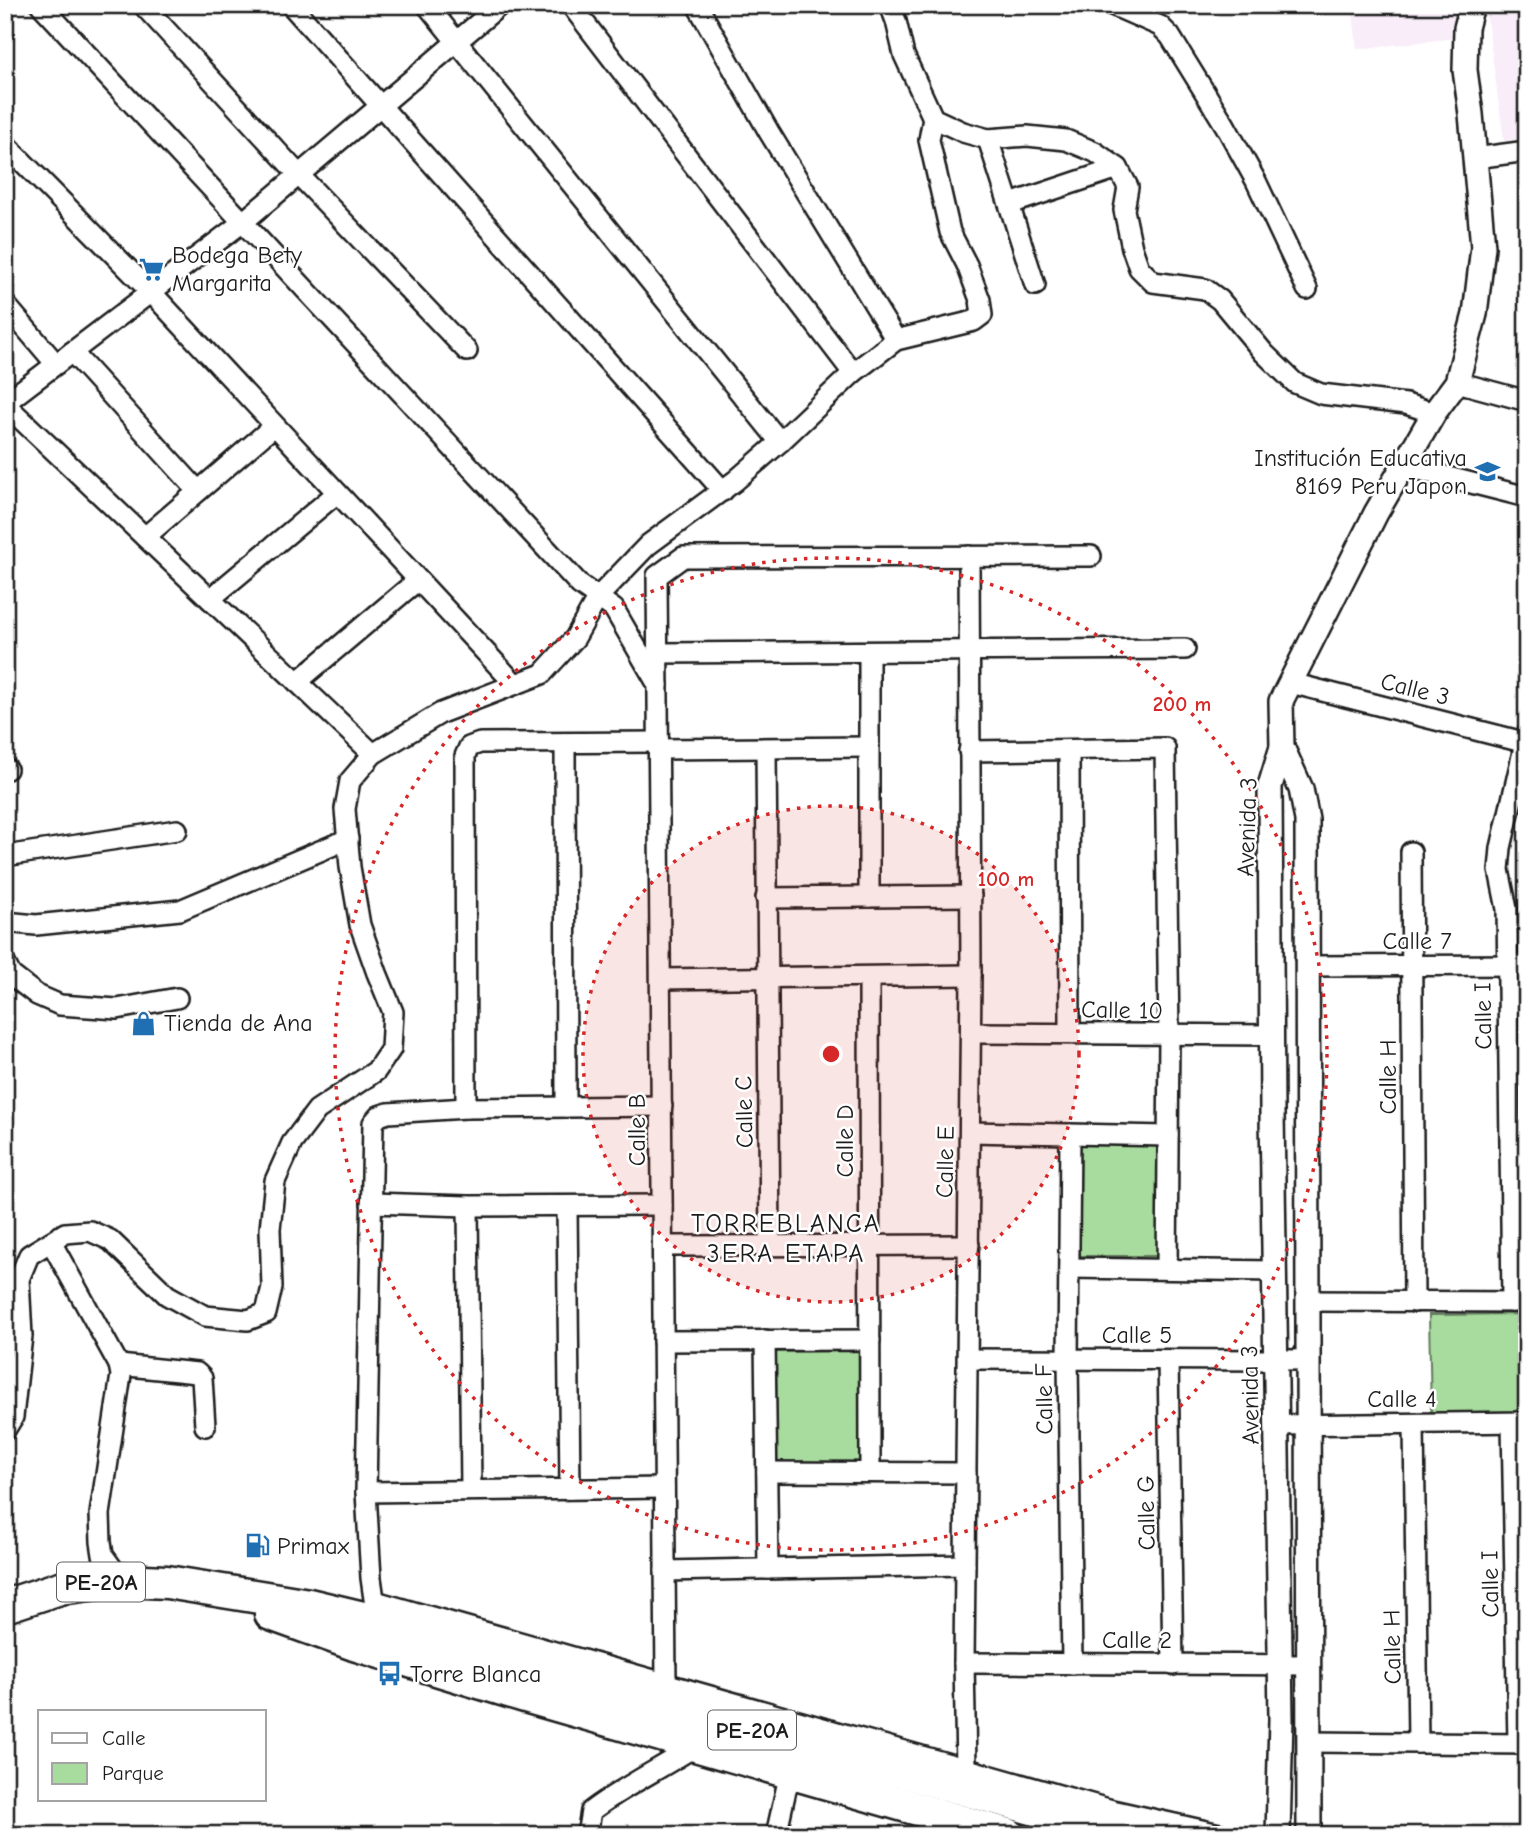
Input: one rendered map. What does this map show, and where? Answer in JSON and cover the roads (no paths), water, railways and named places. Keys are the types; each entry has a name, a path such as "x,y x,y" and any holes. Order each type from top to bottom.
{"highway":[{"name":"PE-20A","path":"5,1606 60,1588 121,1580 167,1582 309,1605 1129,1835"},
{"name":"PE-20A","path":"376,1624 525,1696 1008,1835"}],"street":[{"path":"41,5 580,585 614,609 658,686"},
{"path":"143,5 299,175 467,351"},
{"path":"291,5 723,491"},
{"path":"428,5 780,442"},
{"path":"373,754 5,403 243,222 500,5"},
{"path":"571,5 853,373"},
{"path":"697,5 769,132 896,340"},
{"path":"5,1430 13,1417 22,1336 19,1279 29,1255 65,1233 90,1231 110,1240 167,1295 205,1316 248,1321 266,1313 272,1287 270,1229 275,1181 292,1143 317,1110 376,1072 391,1049 393,1012 360,925 350,867 345,810 350,781 373,754 441,713 542,674 575,638 598,597 648,545 723,491 853,373 896,340 974,321 982,315 980,300 967,265 950,232 929,140 933,118 904,55 890,5"},
{"path":"1112,5 1160,26 1170,36 1256,181 1307,289"},
{"path":"1282,747 1281,701 1376,513 1434,413 1457,382 1475,314 1483,247 1465,70 1466,27 1472,5"},
{"path":"933,118 963,132 988,139 1027,136 1066,140 1095,152 1118,167 1128,187 1124,210 1132,248 1139,268 1153,282 1205,289 1220,300 1264,353 1295,383 1321,394 1406,404 1434,413"},
{"path":"988,139 1035,285"},
{"path":"5,144 150,292 514,684"},
{"path":"1475,158 1527,151"},
{"path":"1010,204 1118,167"},
{"path":"5,304 56,364"},
{"path":"72,352 198,491"},
{"path":"1457,382 1527,401"},
{"path":"145,537 274,426"},
{"path":"1404,466 1527,497"},
{"path":"210,599 337,493"},
{"path":"969,556 1091,556"},
{"name":"Calle B","path":"666,1684 657,576 683,557 969,556"},
{"name":"Calle E","path":"966,1768 964,1663 971,1032 969,556"},
{"path":"298,682 418,580"},
{"path":"658,653 1185,649"},
{"path":"869,652 869,897"},
{"name":"Calle 3","path":"1290,682 1526,740"},
{"name":"Calle I","path":"1520,1301 1517,965 1499,870 1501,848 1526,740"},
{"path":"466,1108 465,756 469,747 480,743 565,743 765,749 869,747"},
{"path":"565,743 566,1107"},
{"name":"Avenida 3","path":"1282,747 1301,789 1307,820 1310,1835"},
{"name":"Avenida 3","path":"1278,1835 1281,1719 1270,786 1282,747"},
{"path":"969,751 1166,748 1169,1035 1167,1269"},
{"name":"Calle C","path":"765,749 770,1246"},
{"path":"1069,750 1070,1034"},
{"path":"5,856 177,830"},
{"path":"5,922 36,925 180,910 348,839"},
{"name":"Calle H","path":"1411,852 1414,1302"},
{"path":"766,898 971,896"},
{"path":"5,963 11,975 37,995 60,1005 117,1009 177,998"},
{"name":"Calle 7","path":"1307,966 1517,965"},
{"path":"661,979 971,975"},
{"name":"Calle D","path":"869,976 870,1472"},
{"name":"Calle 10","path":"971,1032 1272,1035"},
{"path":"662,1106 466,1108 388,1113 379,1116 373,1124 366,1492 376,1624 666,1684 1112,1810 1224,1835"},
{"path":"970,1132 1168,1136"},
{"name":"Calle F","path":"1070,1134 1068,1360 1072,1664"},
{"path":"371,1203 468,1206 662,1205"},
{"path":"468,1206 471,1490"},
{"path":"568,1206 570,1489"},
{"path":"51,1242 119,1365 121,1375 100,1514 103,1555 121,1580"},
{"path":"663,1246 969,1245"},
{"path":"1069,1268 1275,1271"},
{"path":"1307,1301 1520,1301"},
{"path":"765,1340 768,1569"},
{"path":"663,1341 870,1340"},
{"name":"Calle 5","path":"968,1359 1307,1360"},
{"name":"Calle G","path":"1168,1360 1173,1665"},
{"path":"119,1365 197,1373 202,1378 205,1426"},
{"name":"Calle I","path":"1519,1423 1522,1744"},
{"name":"Calle 4","path":"1277,1425 1519,1423"},
{"name":"Calle H","path":"1414,1424 1418,1743"},
{"path":"767,1472 966,1473"},
{"path":"366,1492 664,1488"},
{"path":"665,1571 965,1565"},
{"name":"Calle 2","path":"964,1663 1309,1665"},
{"path":"1309,1742 1522,1744"},
{"path":"587,1835 592,1811 614,1794 667,1765 696,1745"},
{"path":"776,1835 790,1772"}],"place":[{"name":"Bodega Bety Margarita","path":"152,269"},
{"name":"Institución Educativa 8169 Peru Japon","path":"1487,472"},
{"name":"Tienda de Ana","path":"144,1023"},
{"name":"Primax","path":"257,1546"},
{"name":"Torre Blanca","path":"390,1674"}],"district":[{"name":"TORREBLANCA 3ERA ETAPA","path":"786,1238"}]}
